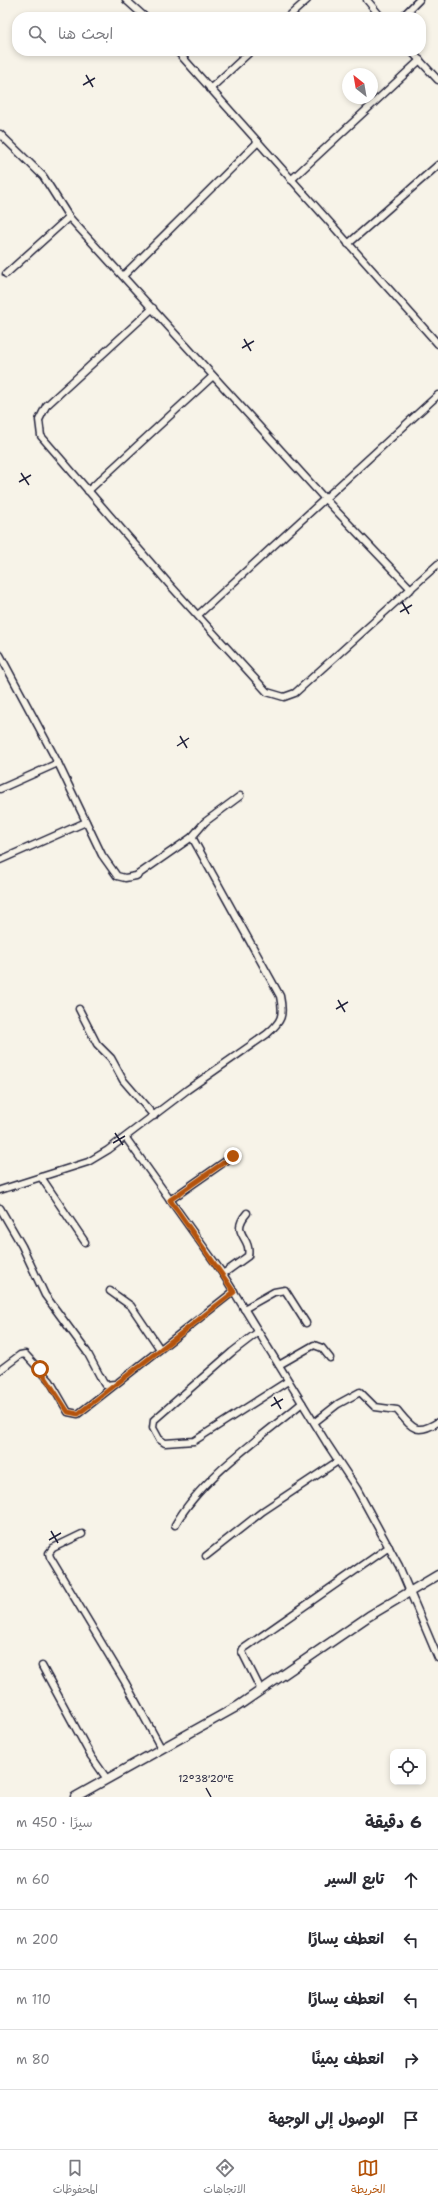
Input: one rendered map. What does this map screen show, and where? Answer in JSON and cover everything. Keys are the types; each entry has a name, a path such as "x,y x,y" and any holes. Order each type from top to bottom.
{"street":[{"path":"126,0 139,12"},
{"path":"294,12 307,0"},
{"path":"367,0 377,12"},
{"path":"407,12 419,0"},
{"path":"181,56 438,344"},
{"path":"210,88 245,56"},
{"path":"416,56 438,80"},
{"path":"291,180 420,60"},
{"path":"0,134 43,176 70,217 154,308 213,376 325,499 411,589"},
{"path":"124,276 258,142"},
{"path":"348,244 438,165"},
{"path":"6,274 70,217"},
{"path":"154,308 46,406 41,412 39,428 45,443 163,578 267,692 284,697 300,690 438,564"},
{"path":"88,491 213,376"},
{"path":"198,615 438,395"},
{"path":"0,655 58,763 110,868 117,876 125,878 136,876 192,837 205,822 240,796"},
{"path":"0,789 58,763"},
{"path":"0,860 86,822"},
{"path":"0,1190 88,1162 126,1138 187,1090 279,1024 283,1011 280,996 192,837"},
{"path":"79,1010 97,1044 111,1058 123,1080 154,1116"},
{"path":"126,1138 234,1292 288,1381 357,1489 411,1591 438,1658"},
{"path":"170,1200 233,1156"},
{"path":"41,1177 85,1242"},
{"path":"0,1208 22,1246 45,1295 87,1352 103,1382 106,1385 114,1384"},
{"path":"222,1274 248,1256 249,1250 239,1227 240,1222 247,1213"},
{"path":"244,1310 274,1292 285,1290 306,1323"},
{"path":"110,1291 131,1306 160,1349"},
{"path":"0,1370 20,1354 25,1354 50,1381 68,1412 75,1414 234,1292"},
{"path":"258,1332 232,1352 154,1420 153,1428 159,1439 165,1443 201,1438 288,1381"},
{"path":"279,1365 314,1345 322,1348 330,1358"},
{"path":"314,1422 338,1404 360,1392 375,1408 397,1410 407,1422 417,1429 426,1430 438,1422"},
{"path":"175,1525 192,1498 231,1462 302,1403"},
{"path":"206,1556 263,1511 338,1461"},
{"path":"82,1534 53,1548 49,1553 50,1557 125,1682 161,1748"},
{"path":"261,1690 242,1652 243,1649 389,1547"},
{"path":"76,1797 238,1706 370,1616 438,1575"},
{"path":"42,1666 91,1756 107,1779"}],"route":[{"path":"40,1369 50,1381 68,1412 78,1414 114,1384 234,1292 196,1235 170,1200 233,1156"}]}
